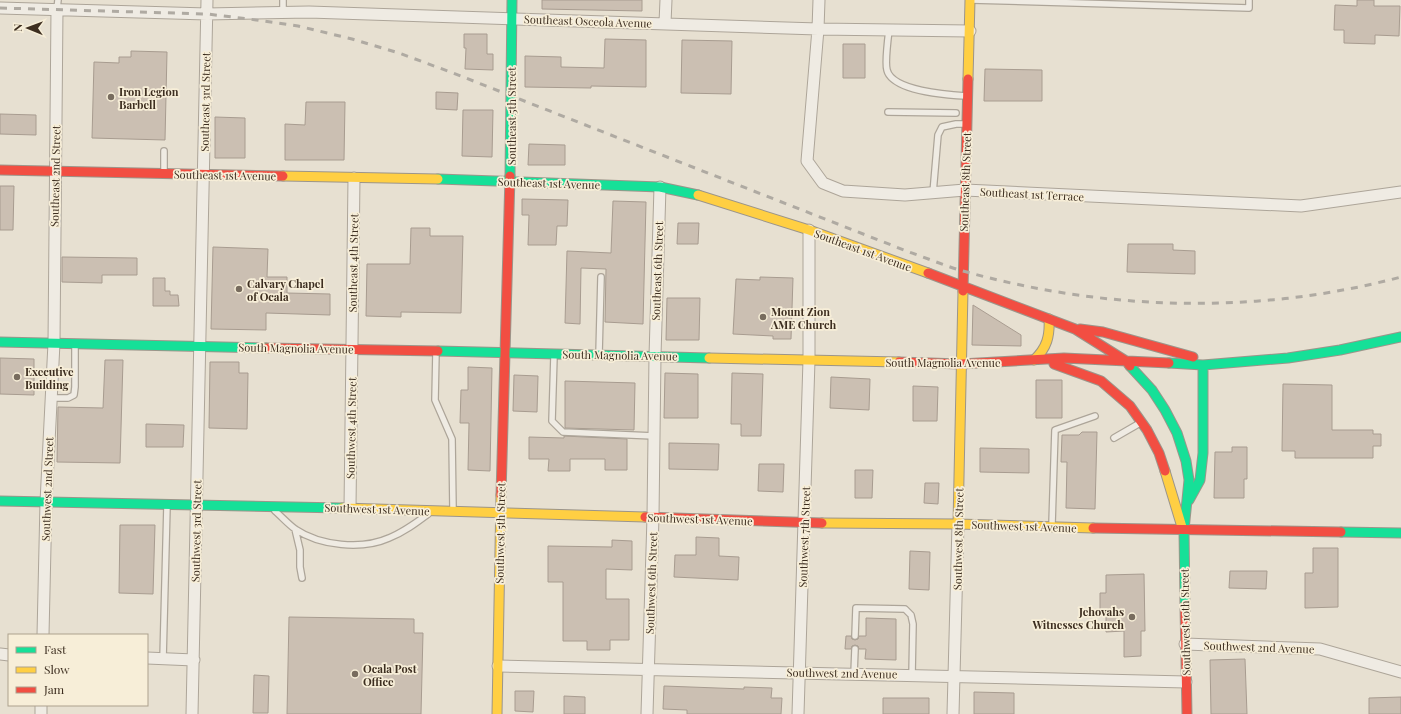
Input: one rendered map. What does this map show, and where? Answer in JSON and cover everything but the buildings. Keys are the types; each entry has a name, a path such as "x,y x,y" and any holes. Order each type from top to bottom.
{"main road":[{"name":"Southeast 5th Street","path":"505,353 510,181 512,0"},
{"name":"Southeast 8th Street","path":"961,364 970,0"},
{"name":"Southeast 1st Avenue","path":"0,170 510,181 660,186 688,192 809,230 1074,329"},
{"path":"1038,360 1048,345 1050,330 1049,319"},
{"name":"South Magnolia Avenue","path":"1074,329 1103,332 1189,356 1239,362"},
{"name":"Southwest 10th Street","path":"1074,329 1126,361 1152,390 1177,433 1186,461 1189,480 1184,530 1187,714"},
{"name":"South Magnolia Avenue","path":"0,342 599,354 961,364 1064,358 1203,365 1288,358 1340,350 1401,337"},
{"name":"Southwest 5th Street","path":"497,714 500,513 505,353"},
{"name":"Southwest 10th Street","path":"1038,360 1079,372 1101,381 1130,406 1147,430 1158,453 1184,530"},
{"name":"Southwest 8th Street","path":"958,524 961,364"},
{"path":"1186,507 1200,480 1203,453 1203,365"},
{"name":"Southwest 1st Avenue","path":"0,501 350,508 805,523 958,524 1184,530 1401,533"}],"street":[{"name":"Southeast 3rd Street","path":"200,347 207,0"},
{"path":"665,23 666,0"},
{"name":"Southeast 1st Terrace","path":"819,0 807,161 823,183 843,191 905,195 965,190 1301,206 1401,192"},
{"name":"Southeast Osceola Avenue","path":"0,8 58,5 207,14 283,13 511,18 818,29 970,31"},
{"name":"Southeast 2nd Street","path":"54,343 58,5"},
{"name":"Southeast 4th Street","path":"352,349 354,178"},
{"name":"Southeast 6th Street","path":"655,356 660,186"},
{"name":"Southwest 7th Street","path":"798,714 809,360 809,230"},
{"name":"Southwest 2nd Street","path":"43,634 46,502 54,343"},
{"name":"Southwest 3rd Street","path":"192,714 200,347"},
{"name":"Southwest 4th Street","path":"350,508 352,349"},
{"name":"Southwest 6th Street","path":"647,714 653,517 655,356"},
{"name":"Southwest 8th Street","path":"953,714 958,524"},
{"name":"Southwest 2nd Avenue","path":"1185,644 1320,649 1401,672"},
{"path":"148,658 194,660"},
{"name":"Southwest 2nd Avenue","path":"498,666 1186,682"}],"lane":[{"path":"283,0 283,13"},
{"path":"970,0 1060,1 1249,8 1249,0"},
{"path":"888,30 887,70 892,79 918,90 968,96"},
{"path":"888,112 956,114"},
{"path":"933,193 938,135 942,127 956,124 967,124"},
{"path":"164,151 164,173"},
{"path":"599,354 600,276"},
{"path":"51,398 68,398 74,395 75,344"},
{"path":"436,351 435,400 452,439 453,512"},
{"path":"554,354 552,421 563,432 654,436"},
{"path":"1052,526 1054,430 1095,416"},
{"path":"1114,438 1142,422"},
{"path":"163,659 167,504"},
{"path":"270,506 296,529 323,542 348,545 371,543 389,538 414,525 432,511"},
{"path":"296,529 300,550 302,578"},
{"path":"855,636 856,608 905,609 910,615 913,624 912,675"},
{"path":"854,674 855,649"}],"railway":[{"path":"0,8 207,14 298,26 352,39 399,53 453,73 909,252 956,269 1017,284 1072,294 1127,300 1182,303 1237,302 1292,298 1347,289 1401,277"}],"traffic: fast":[{"path":"510,176 512,0"},
{"path":"438,179 660,187 698,195"},
{"path":"1169,363 1203,365 1288,358 1340,350 1401,337"},
{"path":"0,342 266,348"},
{"path":"438,351 709,358"},
{"path":"1189,500 1200,480 1203,453 1203,365"},
{"path":"1130,366 1152,390 1165,410 1177,433 1186,461 1189,480 1184,530 1185,605"},
{"path":"0,501 342,508"},
{"path":"1341,532 1401,533"}],"traffic: slow":[{"path":"968,79 970,0"},
{"path":"283,176 438,179"},
{"path":"698,195 809,230 928,273"},
{"path":"958,524 963,291"},
{"path":"1034,360 1042,351 1047,341 1049,319"},
{"path":"709,358 899,362"},
{"path":"1165,471 1182,527"},
{"path":"497,714 501,495"},
{"path":"342,508 645,517"},
{"path":"822,523 958,524 1093,528"}],"traffic: jam":[{"path":"963,291 968,79"},
{"path":"0,170 283,176"},
{"path":"501,495 510,176"},
{"path":"928,273 1075,329 1126,361 1130,366"},
{"path":"1080,329 1103,332 1193,357"},
{"path":"266,348 438,351"},
{"path":"899,362 961,364 1064,358 1169,363"},
{"path":"1054,364 1101,381 1130,406 1147,430 1159,453 1165,471"},
{"path":"645,517 822,523"},
{"path":"1093,528 1341,532"},
{"path":"1185,605 1187,714"}],"place":[{"name":"Iron Legion Barbell","path":"111,97"},
{"name":"Calvary Chapel of Ocala","path":"239,289"},
{"name":"Mount Zion AME Church","path":"763,317"},
{"name":"Executive Building","path":"17,377"},
{"name":"Jehovahs Witnesses Church","path":"1132,617"},
{"name":"Ocala Post Office","path":"355,674"}]}
